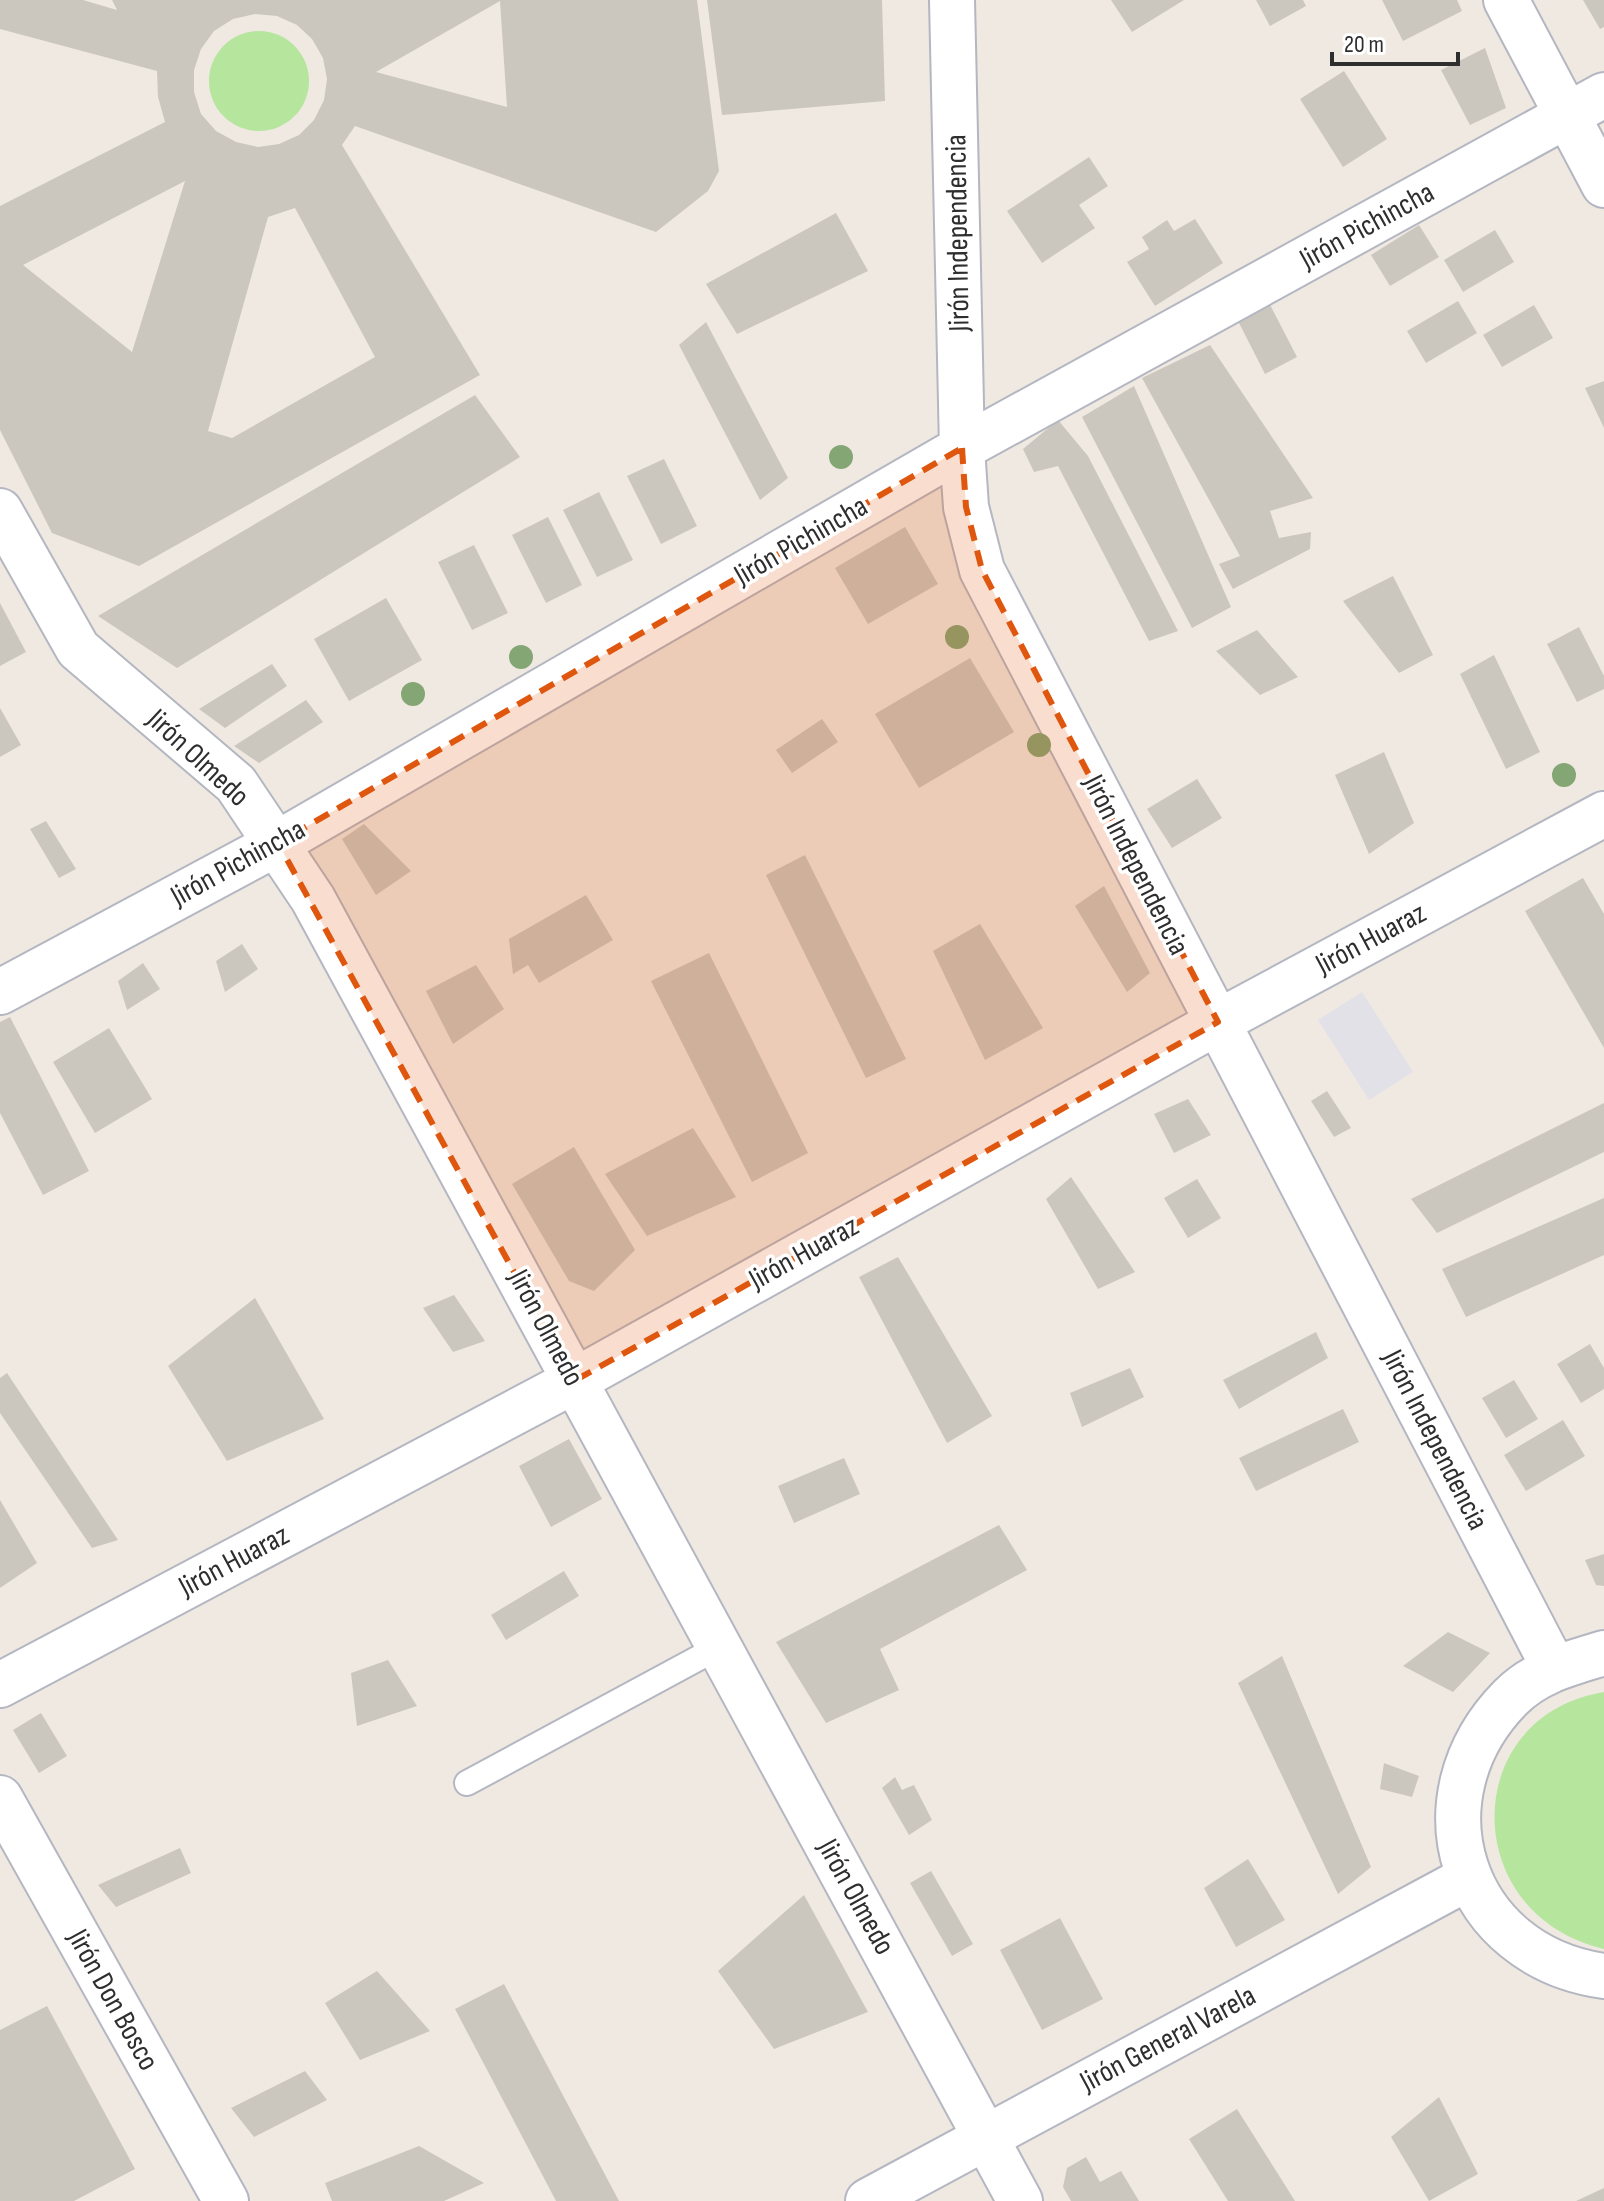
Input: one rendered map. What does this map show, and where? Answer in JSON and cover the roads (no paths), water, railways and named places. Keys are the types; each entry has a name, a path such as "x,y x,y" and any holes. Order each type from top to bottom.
{"street":[{"name":"Jirón Independencia","path":"952,0 962,448 966,507 982,570 1554,1668"},
{"path":"1506,0 1586,106 1604,185"},
{"name":"Jirón Pichincha","path":"0,992 278,843 962,448 1586,106"},
{"name":"Jirón Olmedo","path":"0,511 78,649 236,784 278,843 321,913 1020,2201"},
{"name":"Jirón Huaraz","path":"0,1685 574,1381 1218,1022 1604,814"},
{"path":"1604,1653 1554,1668 1513,1695 1481,1734 1463,1780 1458,1829 1468,1878 1494,1920 1531,1952 1576,1972 1604,1976"},
{"name":"Jirón Don Bosco","path":"0,1798 226,2201"},
{"name":"Jirón General Varela","path":"868,2201 1468,1878"}],"lane":[{"path":"467,1783 719,1647"}]}
